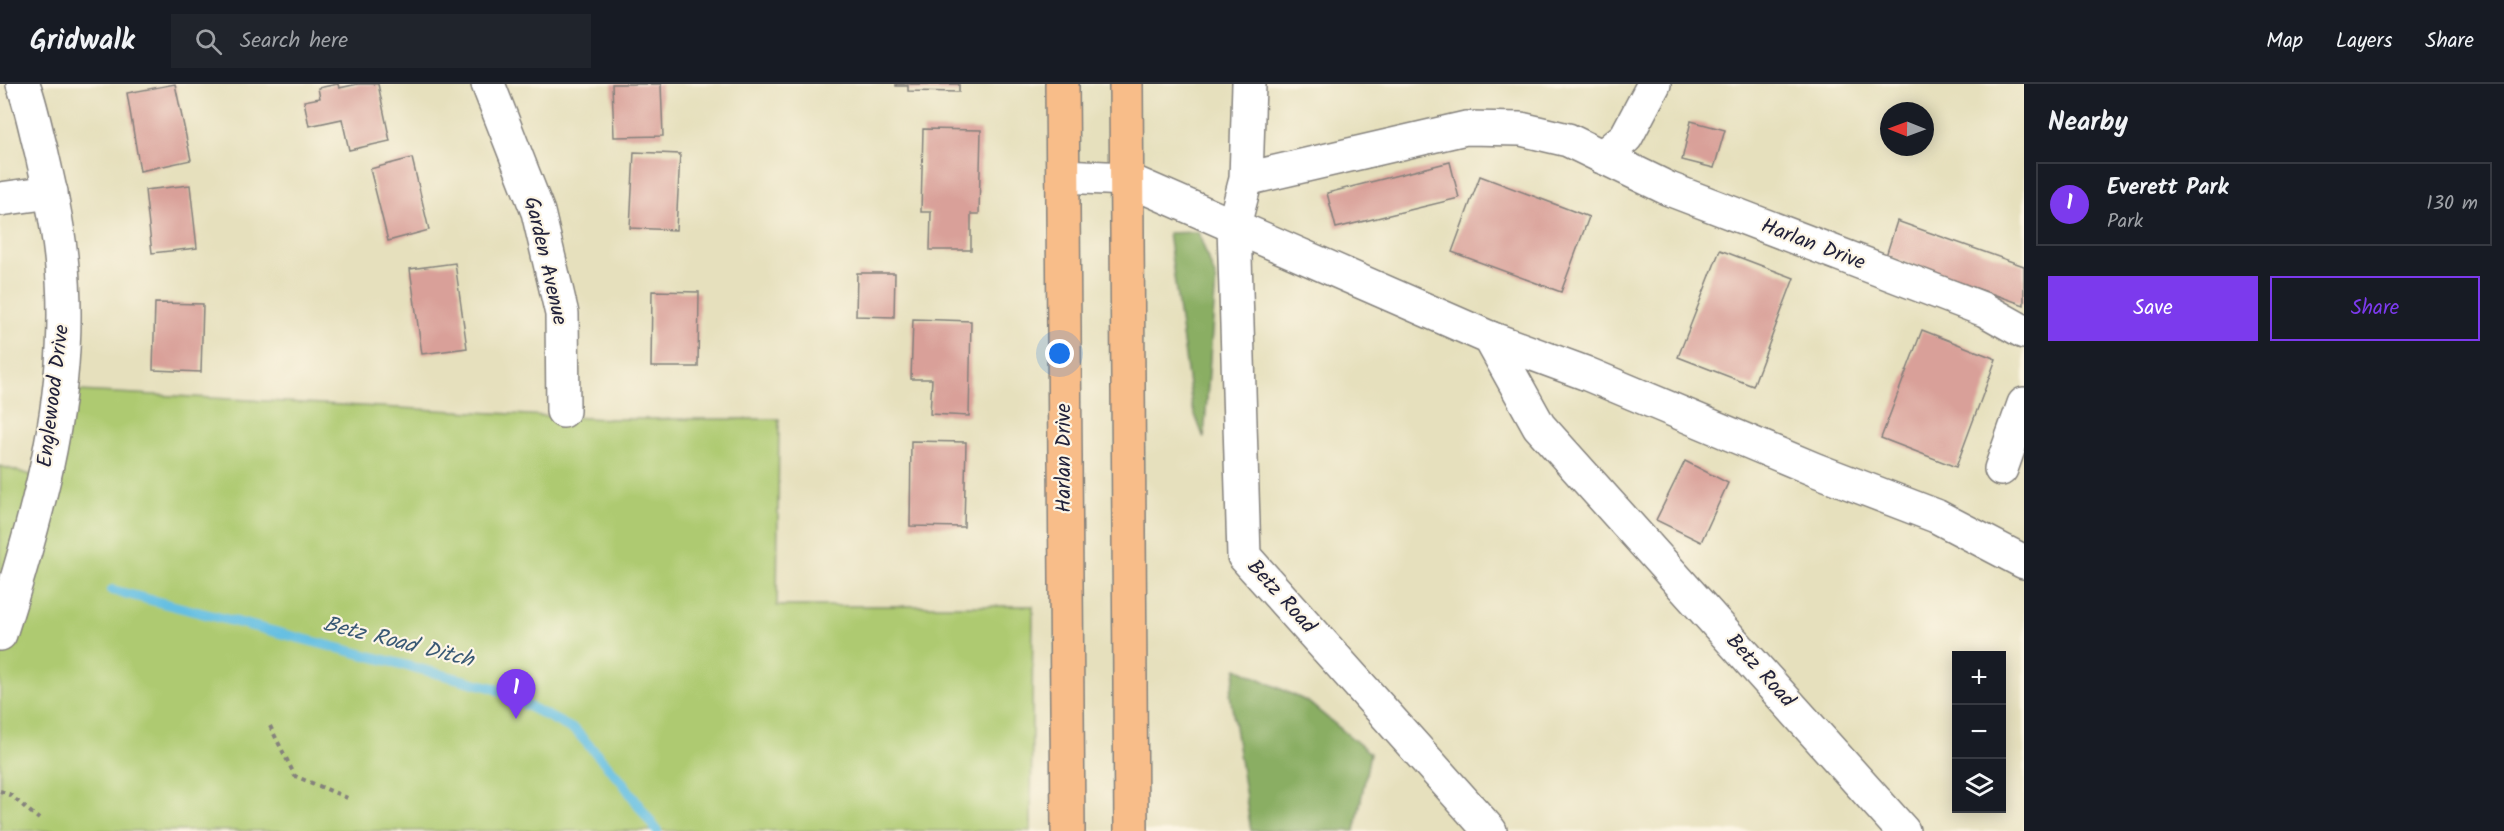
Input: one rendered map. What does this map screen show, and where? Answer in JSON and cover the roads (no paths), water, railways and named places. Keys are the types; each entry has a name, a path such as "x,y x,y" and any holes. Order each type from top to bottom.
{"main road":[{"name":"Harlan Drive","path":"1062,84 1068,831"},
{"path":"1126,84 1131,831"}],"street":[{"name":"Englewood Drive","path":"0,634 45,479 60,390 64,322 62,268 51,192 23,84"},
{"name":"Garden Avenue","path":"488,84 538,212 562,314 563,411"},
{"path":"1234,225 1246,179 1249,84"},
{"path":"1602,157 1626,137 1654,84"},
{"name":"Harlan Drive","path":"1246,179 1466,129 1521,129 1568,140 1669,189 1985,310 2024,332"},
{"path":"1063,176 1126,179 1490,339 1584,373 1816,470 1936,516 2024,562"},
{"path":"0,199 51,192"},
{"name":"Betz Road","path":"1234,225 1244,556 1490,831"},
{"name":"Betz Road","path":"1490,339 1539,426 1903,831"},
{"path":"2001,469 2024,404"}],"waterway":[{"name":"Betz Road Ditch","path":"112,590 494,688 576,731 623,783 657,831"}],"place":[{"name":"Everett Park","path":"516,719"}]}
